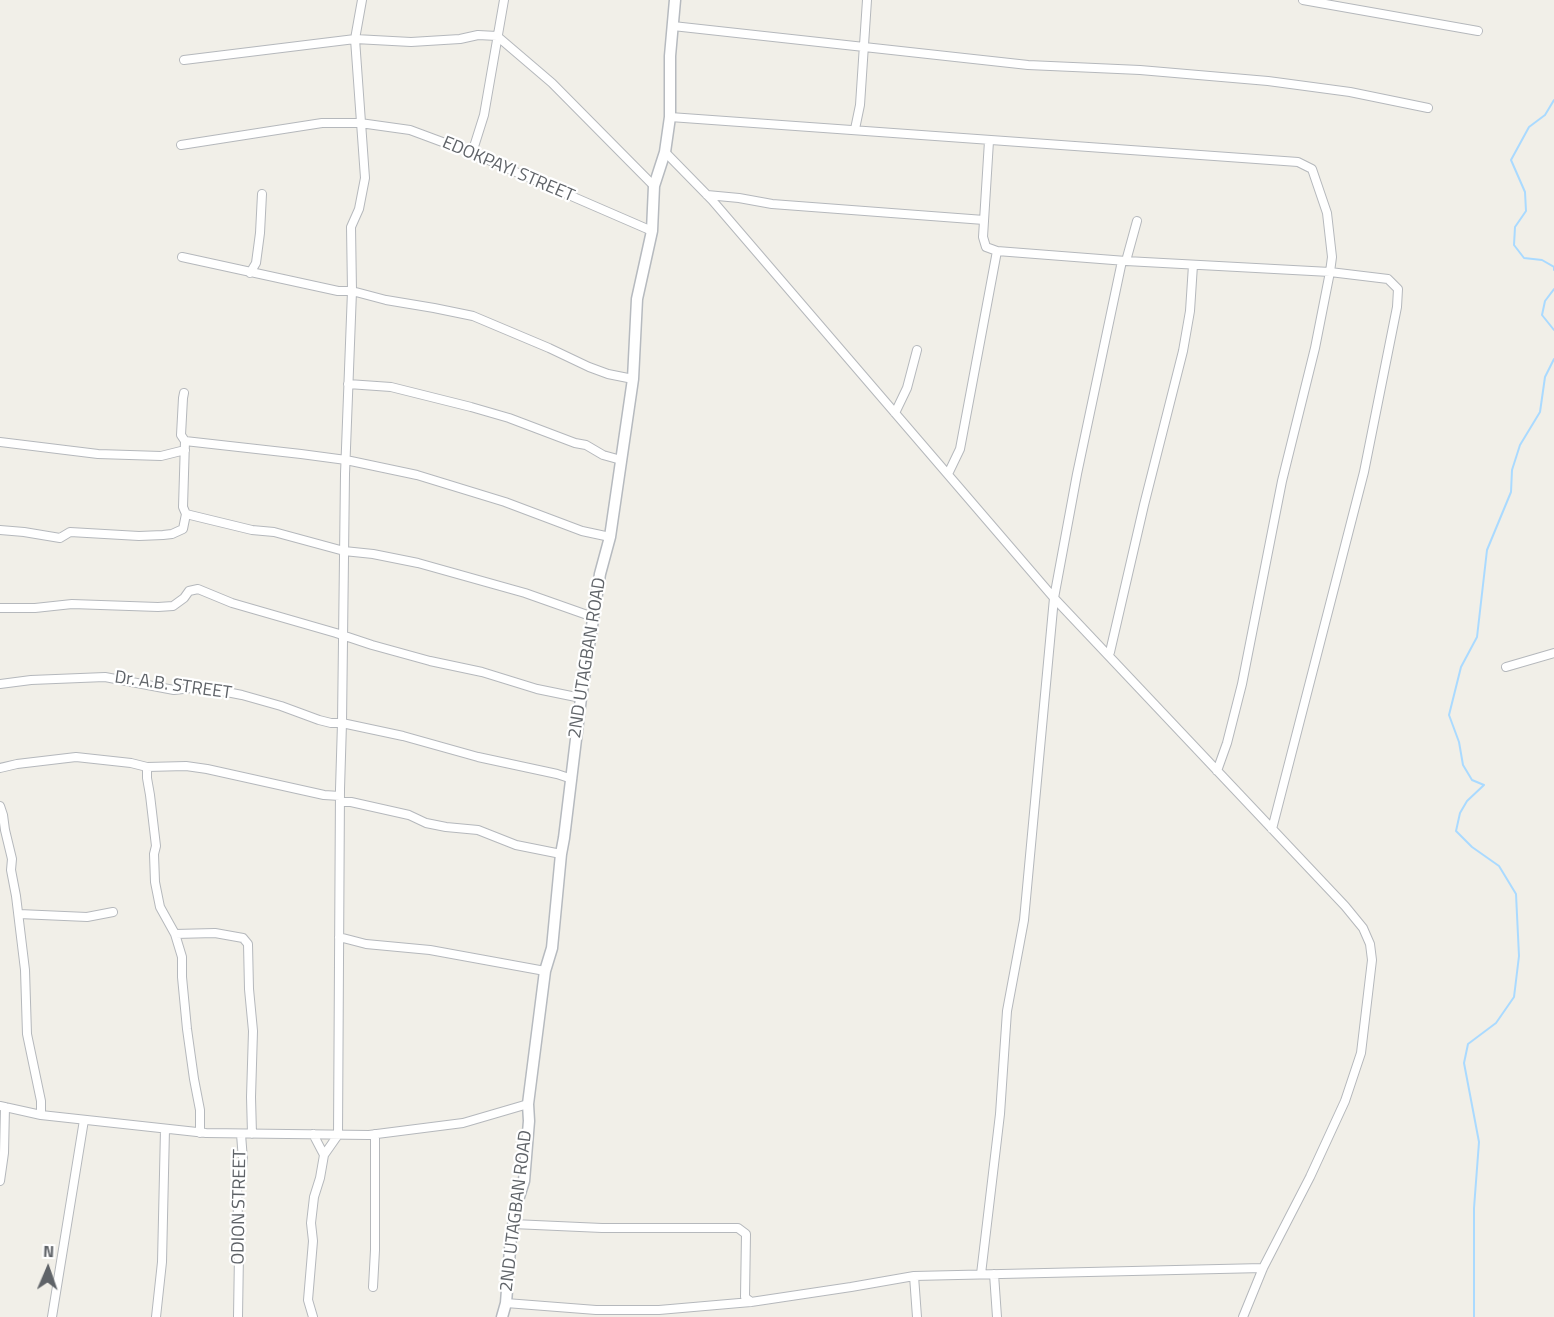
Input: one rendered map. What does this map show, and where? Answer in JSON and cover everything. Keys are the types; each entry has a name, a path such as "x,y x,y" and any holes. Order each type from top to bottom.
{"street":[{"path":"314,1317 308,1300 314,1197 324,1155 338,1135 340,799 346,460 352,291 351,227 359,209 365,178 355,39 362,0"},
{"path":"472,153 484,115 504,0"},
{"name":"2ND UTAGBAN ROAD","path":"502,1317 506,1303 513,1224 524,1181 529,1121 528,1104 545,971 552,948 561,854 592,617 610,537 633,379 637,299 652,231 654,186 665,152 670,117 670,56 675,0"},
{"path":"855,129 860,105 867,0"},
{"path":"1303,0 1478,31"},
{"path":"673,26 1028,64 1140,70 1268,81 1350,92 1428,108"},
{"path":"184,60 355,39 411,42 460,39 478,35 497,36 552,83 654,186"},
{"path":"670,117 1298,162 1312,169 1327,213 1332,257 1330,272 1315,348 1282,481 1242,684 1227,743 1217,771"},
{"name":"EDOKPAYI STREET","path":"181,146 322,123 360,123 410,130 472,153 652,231"},
{"path":"989,141 983,237 986,247 997,251 1124,261 1330,272 1388,279 1398,289 1397,307 1364,472 1272,829"},
{"path":"665,152 707,195 1054,598 1345,906 1363,928 1370,944 1372,960 1361,1053 1345,1101 1310,1177 1263,1268 1244,1317"},
{"path":"250,273 256,263 262,194"},
{"path":"707,195 772,204 984,220"},
{"path":"981,1274 1000,1113 1007,1011 1024,920 1054,598 1077,474 1124,261 1137,221"},
{"path":"948,474 960,449 997,251"},
{"path":"182,257 338,291 352,291 386,300 473,316 549,348 589,368 633,379"},
{"path":"1110,652 1183,351 1190,311 1193,265"},
{"path":"895,413 907,388 917,350"},
{"path":"348,384 391,387 471,407 586,445 603,455 621,460"},
{"path":"0,530 60,538 70,532 163,535 183,529 186,514 183,507 184,393"},
{"path":"0,442 98,454 161,456 185,445 346,460 417,475 464,489 582,531 610,537"},
{"path":"186,514 252,530 274,532 344,551 418,563 525,593 592,617"},
{"path":"0,608 34,608 72,604 173,606 189,591 198,589 232,603 372,645 581,698"},
{"path":"1506,667 1554,653"},
{"name":"Dr. A.B. STREET","path":"0,684 31,680 105,677 174,690 201,687 242,695 331,723 342,723 403,736 478,757 546,771 572,779"},
{"path":"0,768 76,757 147,767 186,766 207,769 409,814 426,823 478,830 516,845 561,854"},
{"path":"147,767 156,846 155,882 160,908 176,934 182,957 187,1029 200,1110 200,1133"},
{"path":"0,806 12,859 11,870 19,914 25,970 27,1034 41,1101 41,1115"},
{"path":"19,914 87,917 113,912"},
{"path":"176,934 215,933 243,938 248,944 253,1031 252,1134"},
{"path":"339,937 366,944 430,950 545,971"},
{"path":"0,1181 4,1153 3,1106 41,1115 200,1133 338,1135 375,1134 463,1123 528,1104"},
{"path":"52,1317 84,1120"},
{"path":"156,1317 162,1262 165,1129"},
{"name":"ODION STREET","path":"238,1317 237,1186 243,1160 241,1134"},
{"path":"313,1134 324,1155"},
{"path":"373,1287 375,1134"},
{"path":"513,1224 602,1228 738,1228 746,1234 746,1297 751,1302"},
{"path":"506,1303 596,1313 675,1313 914,1276 1263,1268"},
{"path":"994,1274 998,1317"},
{"path":"914,1276 917,1317"}],"waterway":[{"path":"1554,100 1545,115 1529,127 1511,160 1525,192 1526,211 1515,227 1514,245 1524,258 1542,260 1554,267 1554,270"},
{"path":"1554,289 1545,301 1542,315 1554,330"},
{"path":"1474,1317 1474,1208 1479,1142 1464,1063 1468,1044 1496,1023 1514,997 1519,956 1516,894 1499,866 1472,847 1456,831 1460,813 1467,801 1484,785 1472,780 1463,765 1459,742 1449,715 1461,667 1477,637 1487,550 1511,492 1512,470 1520,445 1540,412 1545,377 1554,359"}]}
